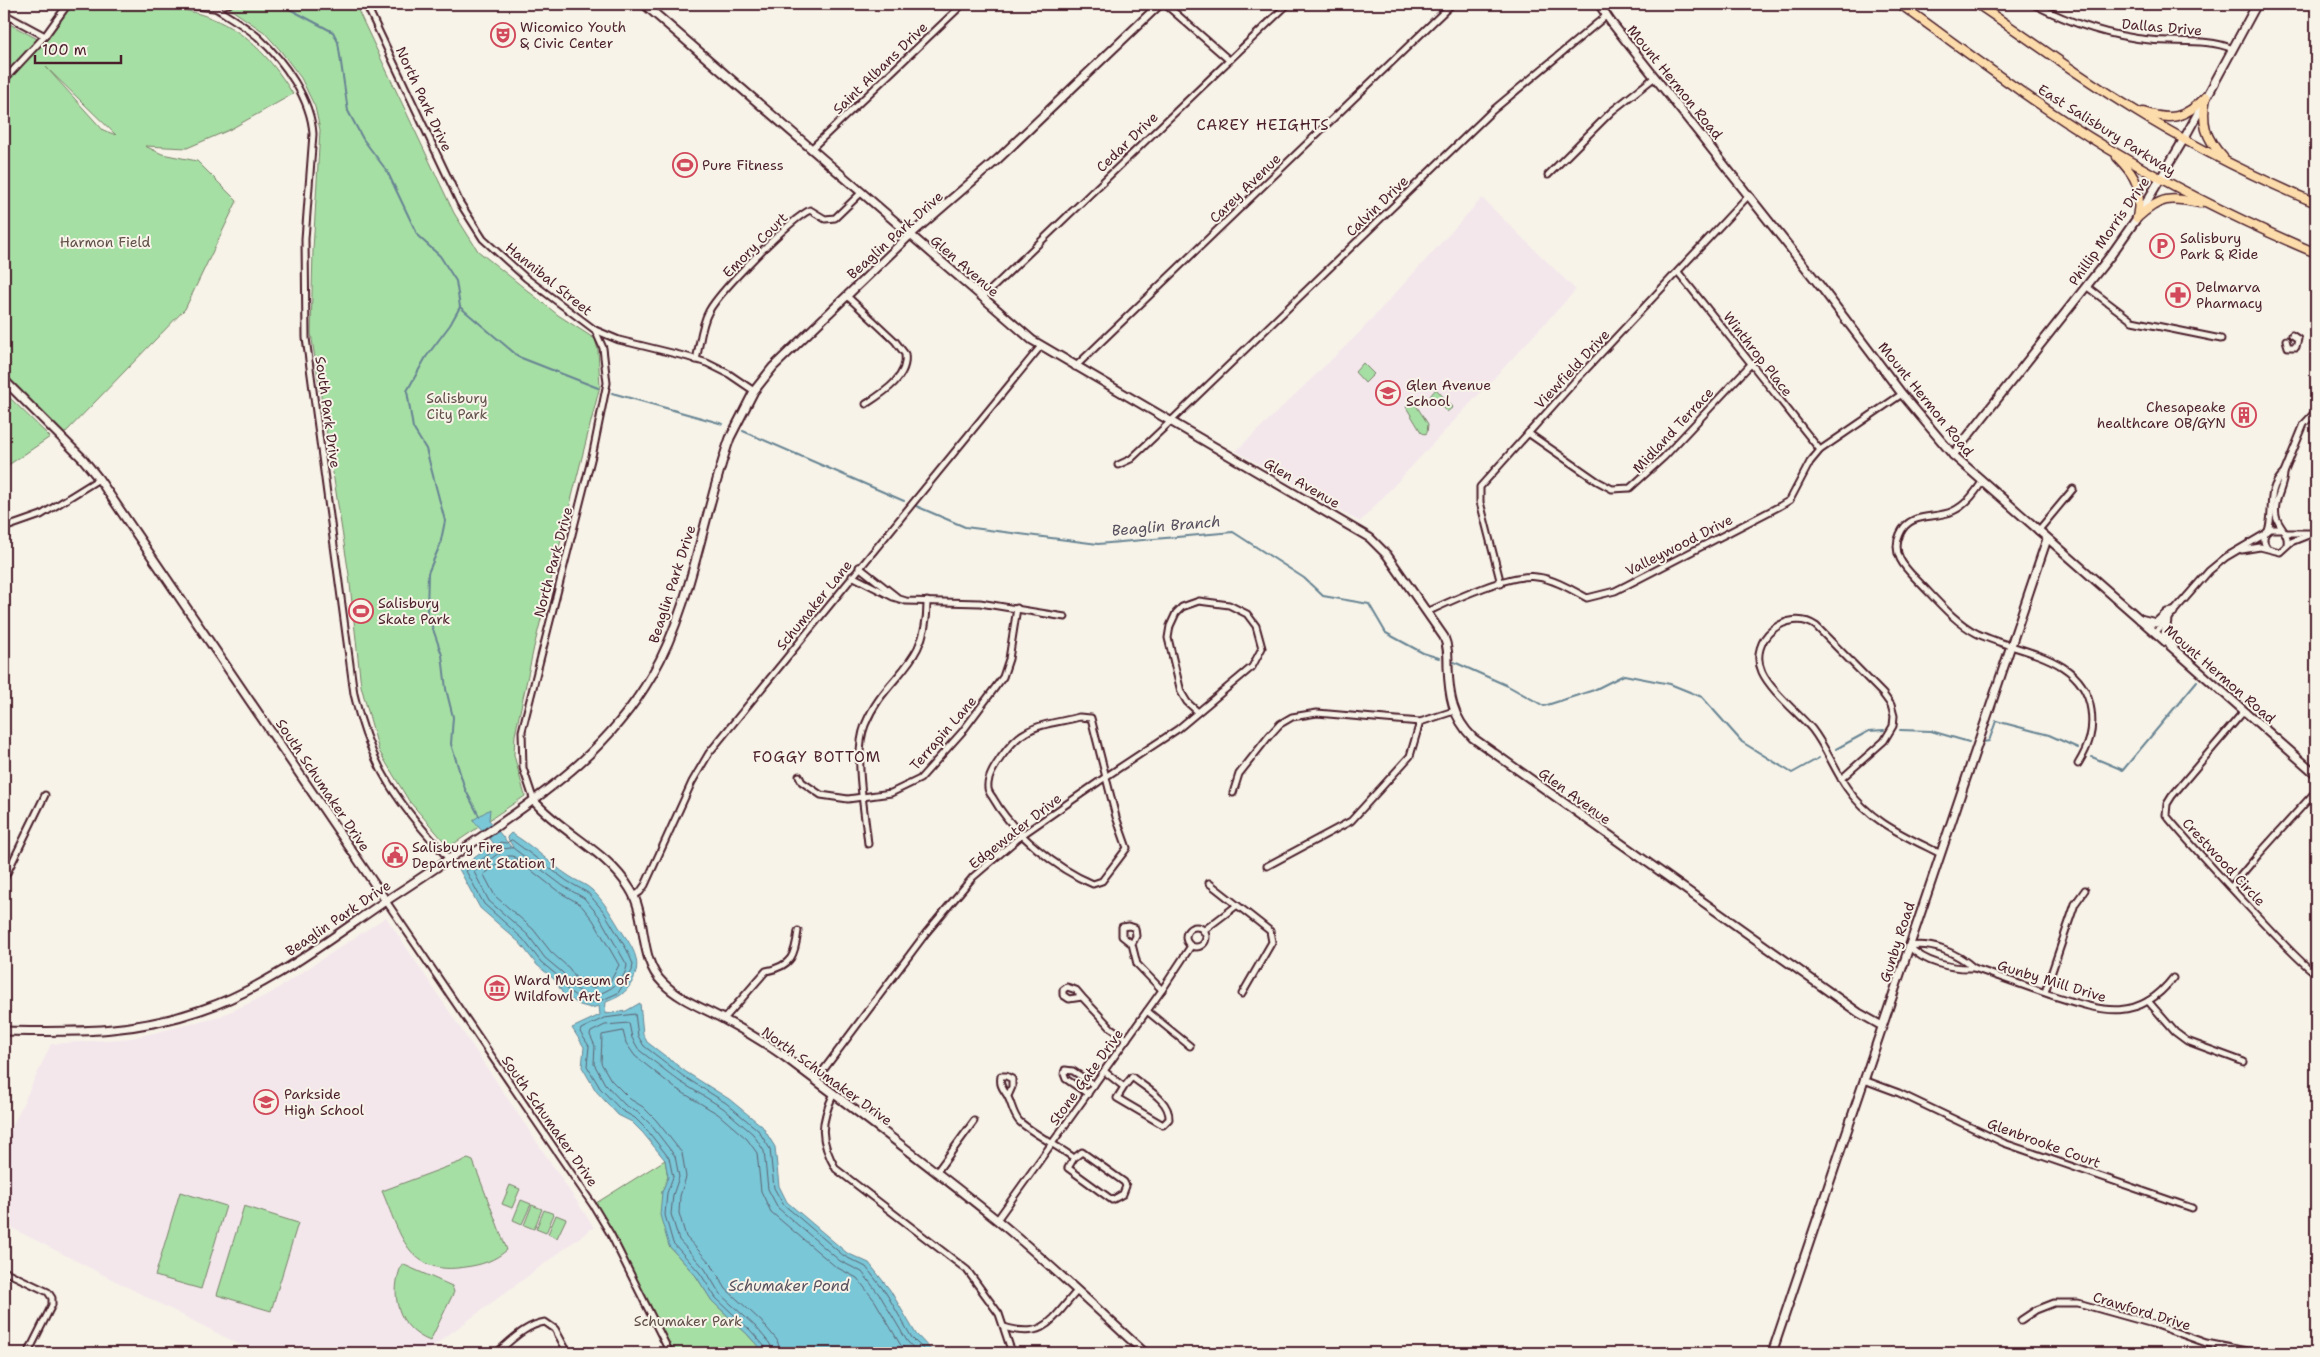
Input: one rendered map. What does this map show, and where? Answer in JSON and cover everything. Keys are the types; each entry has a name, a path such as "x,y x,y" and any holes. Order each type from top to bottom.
{"main road":[{"name":"East Salisbury Parkway","path":"1900,4 2040,104 2108,149 2209,205 2316,253"},
{"path":"1976,4 2130,107 2184,139 2229,163 2316,203"},
{"path":"2130,107 2163,117 2172,117 2187,113 2206,97"},
{"path":"2206,97 2203,119 2207,135 2215,148 2229,163"},
{"path":"2108,149 2135,177 2140,198 2137,218"},
{"path":"2137,218 2151,205 2169,198 2209,205"}],"street":[{"path":"4,80 45,36 68,4"},
{"name":"South Park Drive","path":"185,4 214,7 249,29 266,44 297,88 311,118 313,134 306,239 306,338 354,694 368,744 381,773 408,813 449,858"},
{"path":"214,7 229,4"},
{"name":"North Park Drive","path":"366,4 460,204"},
{"name":"Glen Avenue","path":"644,4 812,148 982,298 1041,346 1370,538 1387,554 1442,633 1447,645 1449,693 1454,711 1466,731 1481,744 1859,1013 1882,1026"},
{"name":"Saint Albans Drive","path":"812,148 964,4"},
{"name":"Beaglin Park Drive","path":"4,1031 77,1032 120,1030 160,1022 226,1001 275,974 386,901 534,801 571,772 595,750 630,709 660,660 681,606 725,451 737,422 772,366 910,235 998,160 1160,4"},
{"path":"1165,4 1229,60"},
{"name":"Cedar Drive","path":"982,298 1288,4"},
{"name":"Carey Avenue","path":"1075,366 1452,4"},
{"name":"Mount Hermon Road","path":"1599,4 1902,394 1953,455 2136,618 2316,774"},
{"name":"Dallas Drive","path":"2033,4 2076,23 2113,35 2152,40 2214,43 2233,49"},
{"name":"Phillip Morris Drive","path":"1953,455 2137,218 2184,139 2257,4"},
{"path":"4,14 45,36"},
{"name":"Calvin Drive","path":"1118,465 1131,459 1492,111 1607,15"},
{"path":"1548,175 1612,111 1655,77"},
{"name":"Emory Court","path":"696,360 705,320 716,301 776,238 796,219 810,210 824,219 835,218 862,192"},
{"name":"Viewfield Drive","path":"1500,584 1479,494 1480,487 1749,195"},
{"name":"Hannibal Street","path":"460,204 483,239 526,278 595,330 628,343 696,360 729,374 754,392"},
{"name":"Winthrop Place","path":"1678,272 1820,450"},
{"path":"2086,286 2132,321 2221,339"},
{"path":"846,296 895,341 905,354 904,370 899,378 866,404"},
{"name":"North Park Drive","path":"534,801 523,768 522,732 593,452 606,393 606,363 603,348 595,330"},
{"path":"2286,340 2288,347 2296,347 2298,339 2292,335"},
{"name":"Schumaker Lane","path":"634,896 645,885 688,790 710,753 859,567 1041,346"},
{"name":"Midland Terrace","path":"1528,433 1597,481 1612,489 1630,488 1664,457 1751,364"},
{"name":"South Schumaker Drive","path":"4,380 82,459 99,479 593,1205 620,1252 670,1353"},
{"name":"Valleywood Drive","path":"1428,612 1467,593 1531,576 1550,580 1587,598 1615,591 1790,500 1810,462 1820,450 1902,394"},
{"path":"2287,544 2284,531 2276,518 2275,507 2284,480 2284,473 2304,424 2316,411"},
{"path":"2267,548 2264,542 2270,522 2270,498 2279,477 2284,473"},
{"path":"4,528 41,515 99,479"},
{"path":"1982,482 1971,497 1958,508 1943,515 1918,518 1906,524 1899,535 1897,553 1905,568 1960,622 1976,633 2049,659 2075,676 2086,690 2092,714 2089,744 2078,764"},
{"path":"2038,531 2074,489"},
{"path":"2155,633 2209,571 2267,532 2275,528 2284,531 2316,532"},
{"path":"2239,550 2254,547 2280,552 2287,544 2316,532"},
{"name":"Gunby Road","path":"1772,1353 1939,853 2047,539"},
{"path":"859,567 899,599"},
{"path":"852,576 876,590 899,599 927,602 980,603 1065,617"},
{"name":"Edgewater Drive","path":"816,1080 953,900 973,877 1022,835 1178,730 1252,667 1260,653 1262,642 1256,626 1247,614 1230,605 1199,601 1182,607 1172,620 1168,638 1182,692 1187,702 1198,712"},
{"path":"868,844 860,766 864,726 875,706 912,660 921,644 927,618 927,602"},
{"name":"Terrapin Lane","path":"799,776 802,782 821,795 848,799 891,793 920,779 962,732 1003,677 1017,608"},
{"path":"2136,618 2156,623 2167,613 2173,612"},
{"path":"2167,619 2165,634 2175,650"},
{"path":"1841,779 1888,736 1893,726 1893,710 1883,694 1816,626 1806,620 1792,621 1773,630 1764,638 1759,654 1760,666 1765,678 1813,731 1841,779 1859,804 1878,820 1900,834 1939,853"},
{"path":"1234,793 1239,774 1268,736 1280,724 1292,717 1303,713 1317,713 1420,722 1454,711"},
{"name":"Crestwood Circle","path":"2244,711 2172,796 2167,804 2166,815 2231,887 2316,973"},
{"path":"1080,717 1092,718 1107,776 1116,817 1127,848 1102,882 1093,884 1073,874 1022,835 1002,813 988,789 990,778 999,760 1022,734 1035,728 1080,717"},
{"path":"1266,866 1351,821 1410,756 1420,722"},
{"path":"2231,887 2316,791"},
{"path":"4,879 45,795"},
{"name":"North Schumaker Drive","path":"534,801 547,815 610,865 634,896 648,958 654,972 673,992 724,1019 783,1056 834,1093 997,1220 1145,1353"},
{"path":"1210,883 1236,906 1270,931 1272,942 1242,994"},
{"path":"2045,992 2075,904 2085,890"},
{"name":"Stone Gate Drive","path":"1203,931 1236,906"},
{"name":"Stone Gate Drive","path":"1197,928 1203,931 1206,936 1204,942 1200,946 1191,946 1186,938 1188,931 1197,928"},
{"path":"724,1019 766,971 792,960 796,952 798,931"},
{"name":"Gunby Mill Drive","path":"1974,968 1962,957 1922,943 1909,946 1917,956 1958,969 1974,968 2108,1011 2133,1008 2148,1001 2162,991 2173,978"},
{"path":"1132,944 1137,964 1162,990"},
{"name":"Stone Gate Drive","path":"997,1220 1148,1011 1191,946"},
{"path":"1082,997 1111,1028 1127,1039"},
{"path":"2148,1001 2175,1032 2187,1041 2244,1062"},
{"path":"1148,1011 1190,1046"},
{"path":"1088,1094 1066,1079 1065,1070 1074,1071 1094,1086"},
{"path":"1104,1071 1124,1087"},
{"path":"1132,1077 1164,1103 1170,1112 1169,1120 1163,1125 1155,1122 1117,1098 1124,1087 1132,1077"},
{"name":"Glenbrooke Court","path":"1864,1080 1899,1093 2004,1143 2192,1208"},
{"path":"834,1093 826,1112 822,1131 827,1153 836,1169 966,1270 985,1294 1004,1327 1012,1353"},
{"path":"1008,1096 1013,1112 1020,1122 1053,1142 1074,1158"},
{"path":"936,1173 974,1121"},
{"path":"1082,1152 1124,1182 1126,1186 1123,1194 1112,1200 1068,1168 1074,1158 1082,1152"},
{"path":"4,1271 48,1292 52,1298 52,1305 28,1353"},
{"path":"1004,1327 1033,1332 1045,1326 1077,1291"},
{"name":"Crawford Drive","path":"2021,1320 2036,1310 2054,1303 2078,1303 2220,1346 2230,1351 2258,1353"},
{"path":"496,1353 525,1329 545,1322 555,1329 568,1353"},
{"path":"2218,1353 2220,1346"}],"shaded area":[{"name":"Glen Avenue School","path":"1482,198 1576,290 1360,522 1236,451 1358,334"},
{"name":"Parkside High School","path":"386,917 594,1227 424,1353 256,1353 4,1224 4,1144 51,1044 132,1038 216,1018 269,994"}],"green space":[{"name":"Harmon Field","path":"70,4 140,5 171,8 199,14 225,24 249,40 271,63 293,94 229,130 187,148 145,146 162,154 197,161 237,201 185,309 63,435 4,377 4,73 8,69 4,72 4,21 45,43","holes":["46,67 116,135 103,130"]},
{"name":"Salisbury City Park","path":"223,4 355,4 454,213 478,251 558,315 595,339 598,350 600,386 534,647 515,735 514,755 525,796 449,847 409,801 379,751 361,686 349,575 311,333 313,250 320,130 315,107 301,78 264,32"},
{"path":"1363,363 1374,374 1365,383 1355,372"},
{"path":"1436,389 1453,407 1447,412 1430,396"},
{"path":"7,395 50,437 4,468 4,397"},
{"path":"1411,402 1414,402 1428,424 1427,433 1421,432 1406,407"},
{"path":"468,1159 473,1161 507,1250 492,1260 476,1265 446,1268 431,1265 418,1258 401,1236 382,1191"},
{"name":"Schumaker Park","path":"665,1160 668,1177 662,1192 669,1246 696,1276 712,1301 764,1353 671,1353 593,1205"},
{"path":"510,1185 520,1189 512,1208 502,1204"},
{"path":"180,1192 226,1206 201,1289 155,1276"},
{"path":"521,1200 531,1204 522,1224 513,1220"},
{"path":"532,1205 542,1209 534,1229 524,1225"},
{"path":"244,1206 298,1223 271,1311 217,1295"},
{"path":"544,1210 554,1214 546,1233 536,1229"},
{"path":"556,1215 566,1219 557,1238 548,1234"},
{"path":"402,1264 452,1286 454,1292 430,1341 410,1328 403,1319 399,1309 396,1287"}],"water":[{"name":"Schumaker Pond","path":"490,809 489,820 512,848 507,837 511,833 562,871 592,890 607,907 632,947 637,967 632,982 618,997 606,1002 605,1014 626,1011 640,1003 643,1034 647,1042 686,1072 729,1099 762,1126 775,1147 779,1186 787,1202 847,1253 869,1263 890,1290 916,1334 934,1353 764,1353 712,1301 696,1276 669,1246 660,1215 662,1192 668,1177 665,1160 632,1122 618,1115 596,1091 582,1067 584,1047 572,1028 600,1015 599,1006 591,1008 580,1005 563,994 555,980 537,965 520,943 480,908 459,869 492,845 500,855 492,841 473,820"}],"waterway":[{"path":"280,4 333,32 338,42 348,111 363,139 387,171 418,236 440,256 456,281 460,307 450,325 426,357 407,391 413,428 426,449 445,521 440,545 428,573 427,612 442,655 446,689 453,717 451,744 465,789 479,816"},
{"name":"Beaglin Branch","path":"460,307 519,357 598,388"},
{"name":"Beaglin Branch","path":"612,393 723,424"},
{"name":"Beaglin Branch","path":"743,431 904,501"},
{"name":"Beaglin Branch","path":"916,506 965,527 1098,544 1233,532 1304,578 1323,596 1369,604 1386,633 1423,653 1439,658"},
{"name":"Beaglin Branch","path":"1454,662 1508,686 1544,706 1594,690 1624,675 1670,684 1702,697 1742,742 1792,773 1819,758"},
{"name":"Beaglin Branch","path":"2092,757 2123,770 2197,681"},
{"name":"Beaglin Branch","path":"1983,742 1989,741 1996,721 2049,735 2078,748"},
{"name":"Beaglin Branch","path":"1836,749 1869,731 1884,730"},
{"name":"Beaglin Branch","path":"1900,730 1931,731 1969,742"}],"place":[{"name":"Wicomico Youth & Civic Center","path":"503,35"},
{"name":"Pure Fitness","path":"685,165"},
{"name":"Salisbury Park & Ride","path":"2162,246"},
{"name":"Delmarva Pharmacy","path":"2178,295"},
{"name":"Glen Avenue School","path":"1388,393"},
{"name":"Chesapeake healthcare OB/GYN","path":"2244,415"},
{"name":"Salisbury Skate Park","path":"361,611"},
{"name":"Salisbury Fire Department Station 1","path":"395,855"},
{"name":"Ward Museum of Wildfowl Art","path":"497,988"},
{"name":"Parkside High School","path":"266,1102"}],"district":[{"name":"CAREY HEIGHTS","path":"1263,125"},
{"name":"FOGGY BOTTOM","path":"817,757"}]}
